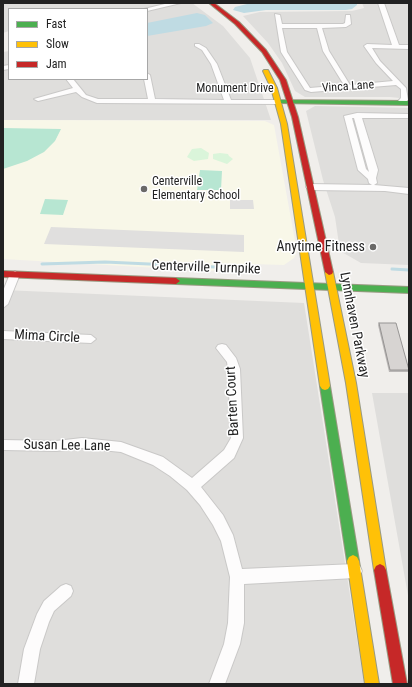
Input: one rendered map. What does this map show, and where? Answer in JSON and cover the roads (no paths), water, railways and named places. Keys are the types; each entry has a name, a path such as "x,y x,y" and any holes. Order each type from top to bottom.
{"main road":[{"path":"200,3 228,24 251,49 269,78 284,124 372,684"},
{"name":"Lynnhaven Parkway","path":"211,3 238,23 261,47 280,75 290,102 321,231 351,383 380,570 400,684"},
{"name":"Monument Drive","path":"278,102 400,98"},
{"name":"Centerville Turnpike","path":"3,274 409,290"}],"street":[{"path":"152,3 158,7"},
{"path":"148,9 178,3"},
{"path":"381,3 396,46"},
{"name":"Vinca Lane","path":"277,15 284,52 307,89 348,88 398,83"},
{"path":"279,26 346,25 348,16"},
{"path":"319,26 326,51 348,88"},
{"path":"197,45 204,49 214,64 228,101"},
{"path":"400,98 405,98 404,89 378,62 367,46 409,47"},
{"name":"Monument Drive","path":"70,80 87,98 97,101 278,102"},
{"path":"148,80 152,101"},
{"path":"375,188 372,178 374,170 356,115 406,115 394,86 398,83"},
{"path":"38,99 79,89"},
{"path":"310,187 375,188 409,191"},
{"path":"3,304 15,274"},
{"name":"Mima Circle","path":"3,335 91,339"},
{"name":"Barten Court","path":"192,486 229,454 236,438 234,370 232,362 222,348"},
{"name":"Susan Lee Lane","path":"3,445 56,446 82,443 121,447 158,461 175,472 192,486 205,501 218,520 228,540 237,577 236,623 232,644 217,684"},
{"path":"237,577 355,571"},
{"path":"26,684 32,650 42,619 49,606 66,591"}],"water":[{"path":"251,3 357,3 357,5 352,9 346,10 266,10 244,13 233,10 235,7"},
{"path":"197,13 205,15 213,23 206,26 148,36 148,23"}],"waterway":[{"path":"42,264 105,262 215,267"},
{"path":"392,269 409,270"}],"place":[{"name":"Centerville Elementary School","path":"144,189"},
{"name":"Anytime Fitness","path":"373,247"}]}
